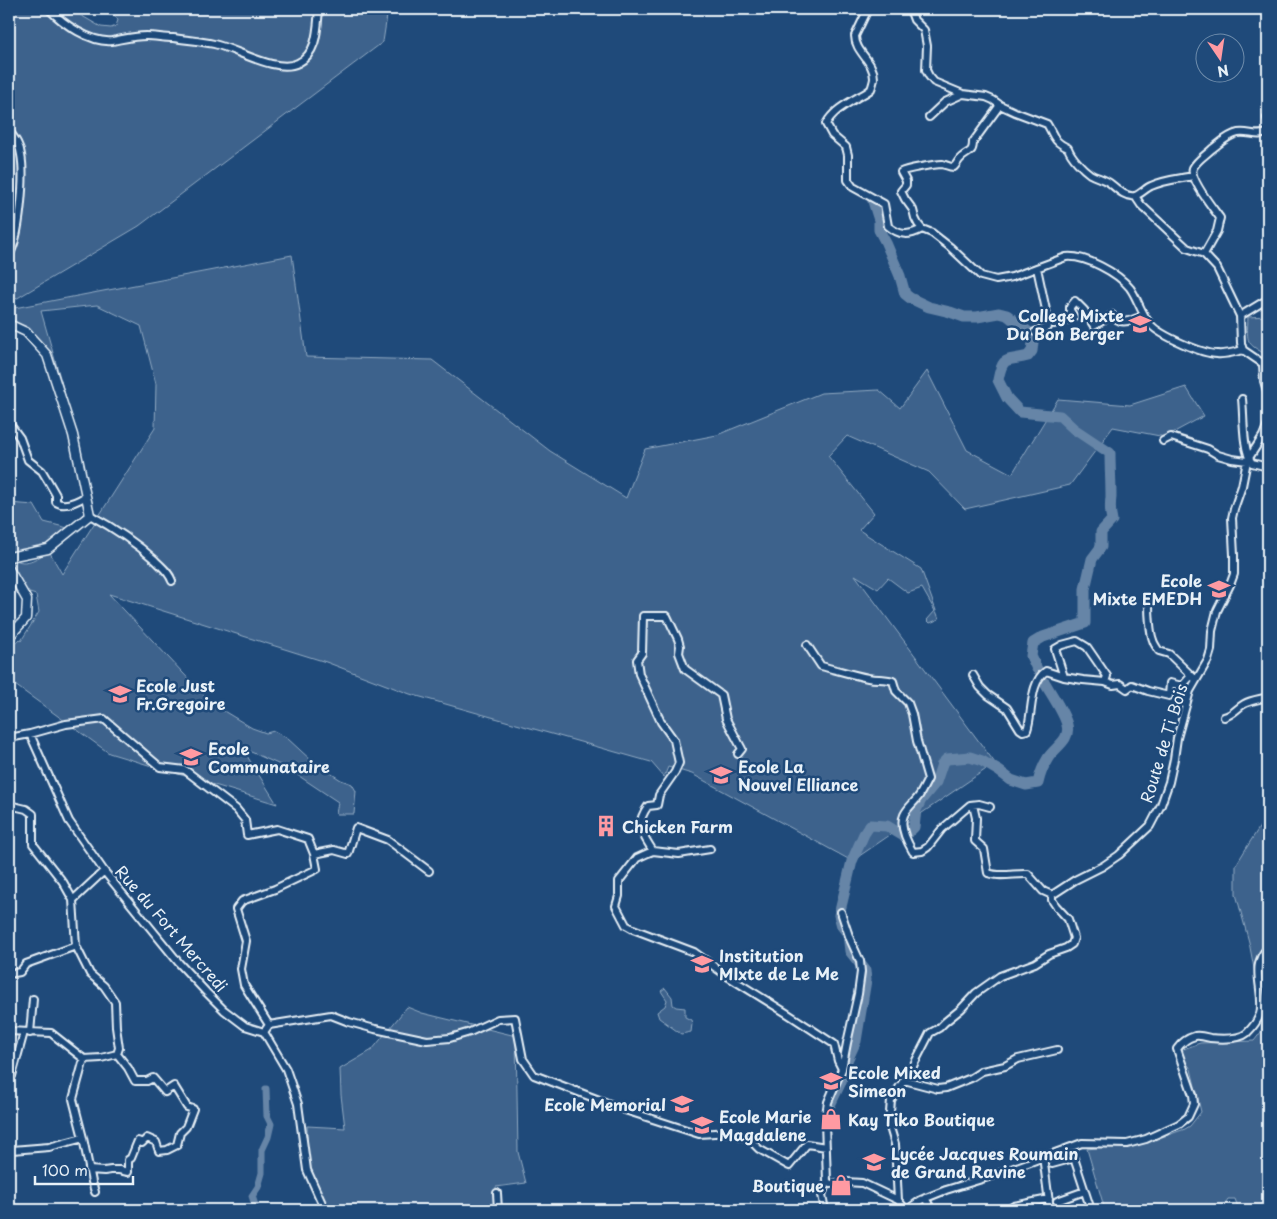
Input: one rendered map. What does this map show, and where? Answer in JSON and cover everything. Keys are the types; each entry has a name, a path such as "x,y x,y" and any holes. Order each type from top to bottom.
{"street":[{"path":"49,9 72,27 97,40 110,41 128,37 147,36 193,40 215,44 274,65 286,66 298,64 308,55 314,44 319,9"},
{"path":"868,9 855,36 855,41 857,47 872,68 874,78 871,88 836,111 830,116 826,124 832,135 846,147 848,155 848,180 853,187 884,204 888,226 902,234 914,233 922,229"},
{"path":"910,9 914,20 924,30 927,46 926,70 934,82 963,94 986,96 1000,105 1047,124 1054,138 1059,144 1068,148 1070,154 1085,170 1111,184 1122,193 1135,196 1152,185 1193,176"},
{"path":"929,117 945,102 963,94"},
{"path":"1000,105 972,142 972,150 962,156 954,167 941,164 911,168 901,172 906,181 906,185 901,191 922,229 932,233 950,247 981,276 996,280 1012,277 1066,257 1073,257 1096,264 1116,275 1130,287 1145,317 1160,333 1203,352 1217,354 1243,350 1252,355 1266,366 1264,382 1268,394"},
{"path":"9,131 17,140 23,171 18,227 9,255"},
{"path":"1204,254 1217,231 1220,218 1193,176 1194,166 1200,158 1230,136 1239,133 1264,135 1268,132"},
{"path":"1135,196 1141,205 1187,248 1204,254 1217,268 1240,316 1243,350"},
{"path":"1035,332 1048,327 1044,296 1037,268"},
{"path":"1047,324 1051,321 1054,324 1074,317 1070,307 1075,301 1084,310 1094,326 1112,315 1118,320 1126,321 1134,320 1140,316 1145,317"},
{"path":"1240,316 1263,302 1268,302"},
{"path":"9,324 26,332 47,355 73,434 90,515 114,528 140,546 170,574 172,581"},
{"path":"1242,399 1248,459 1252,463 1268,467"},
{"path":"9,423 20,438 28,460 42,472 48,481 56,495 56,502 58,504 69,504 79,501 86,496"},
{"name":"Route de Ti Bois","path":"1052,894 1119,856 1150,826 1161,805 1169,782 1177,738 1194,678 1208,660 1217,611 1234,574 1232,518 1248,459 1263,436 1268,424"},
{"path":"1163,441 1171,437 1232,459 1248,459"},
{"path":"9,557 48,549 90,515"},
{"path":"9,569 26,600 26,618 9,637"},
{"path":"973,675 980,688 995,701 1007,708 1023,731 1027,730 1029,725 1032,699 1039,680 1042,674 1048,671 1064,677 1105,682 1113,685 1120,684 1128,689 1132,685 1169,696 1170,683 1182,686 1194,678 1169,654 1159,652 1152,638 1148,615 1149,605"},
{"path":"653,851 641,831 640,821 648,806 656,805 659,795 679,763 673,736 663,726 638,674 637,660 642,653 643,616 667,616 678,639 679,653 686,669 720,695 726,719 742,750 738,754"},
{"path":"1064,677 1055,649 1077,641 1087,647 1107,676 1105,682"},
{"path":"807,645 821,666 855,676 893,681 896,692 908,703 912,714 916,741 928,779 920,796 904,813 906,838 914,852 922,851 928,847 942,828 970,805 979,804 990,807"},
{"path":"1224,717 1232,714 1247,702 1268,697"},
{"path":"9,738 66,724 104,719 160,767 185,770 236,809 245,820 247,835 277,829 308,839 317,869 275,889 242,901 236,909 246,941 241,968 244,985 269,1025"},
{"name":"Rue du Fort Mercredi","path":"30,734 68,821 104,871 179,963 206,992 224,1010 245,1026 264,1032"},
{"path":"9,805 26,809 33,814 34,844 64,882 73,900 76,946 90,974 104,986 115,1002 119,1048 117,1054"},
{"path":"898,1200 895,1144 889,1124 891,1100 912,1068 930,1034 961,1009 976,993 1000,976 1066,948 1072,944 1074,938 1068,919 1052,900 1052,894 1043,892 1028,874 999,875 988,873 984,849 974,841 976,818 973,805"},
{"path":"314,854 334,850 348,854 356,828 388,840 429,871"},
{"path":"710,849 679,854 653,851 637,858 619,881 619,896 616,906 626,925 694,952 718,970 826,1039 835,1046 842,1069"},
{"path":"73,900 104,871"},
{"path":"825,1210 822,1195 827,1182 824,1121 828,1102 842,1069 861,972 860,960 852,944 841,912"},
{"path":"9,974 20,972 26,964 76,946"},
{"path":"827,1182 831,1184 846,1182 862,1183 898,1200 906,1210 925,1198 946,1190 995,1175 1082,1143 1127,1144 1146,1139 1179,1124 1188,1117 1194,1104 1177,1049 1182,1043 1196,1036 1224,1038 1238,1037 1246,1034 1260,1014 1262,998 1258,983 1259,963 1263,952 1268,948"},
{"path":"9,1078 12,1076 27,1032 33,999"},
{"path":"324,1210 307,1170 298,1104 295,1095 286,1069 264,1032 269,1025 331,1015 366,1026 427,1040 450,1038 498,1020 515,1018 523,1059 534,1075 628,1111 699,1134 730,1132 749,1139 759,1149 789,1166 807,1144 826,1147"},
{"path":"9,1031 51,1033 84,1059 101,1058 117,1054"},
{"path":"904,1080 938,1089 946,1088 971,1078 982,1071 1005,1066 1018,1059 1057,1050"},
{"path":"89,1170 119,1170 128,1172 128,1160 131,1158 136,1144 138,1141 142,1144 147,1138 156,1142 159,1151 167,1150 177,1145 180,1133 186,1128 193,1109 187,1107 174,1086 165,1092 153,1078 135,1081 117,1054"},
{"path":"84,1059 73,1099 95,1192"},
{"path":"9,1153 12,1150 49,1146 83,1138"},
{"path":"1043,1156 1050,1210"},
{"path":"1052,1164 1074,1158 1091,1210"},
{"path":"1057,1201 1084,1192"},
{"path":"497,1193 498,1210"},
{"path":"925,1198 932,1210"},
{"path":"1010,1210 1014,1206 1023,1207 1049,1200"}],"shaded area":[{"path":"9,9 70,9 101,27 111,28 116,26 118,20 114,15 109,15 107,9 388,9 383,42 139,226 9,303"},
{"path":"292,255 306,357 432,360 550,451 626,498 645,449 717,435 821,393 879,390 900,408 927,371 967,450 1012,474 1058,399 1130,405 1186,387 1204,416 1165,437 1113,427 1070,485 965,509 929,472 847,436 828,456 874,513 859,530 921,569 939,619 930,623 927,620 935,611 922,588 908,593 888,578 878,589 855,575 995,763 852,861 692,774 668,767 664,777 651,762 410,694 326,662 109,594 212,704 252,728 266,733 274,731 287,738 313,762 341,780 352,784 356,791 354,814 336,814 338,802 287,768 242,748 277,804 109,753 15,685 9,688 9,649 20,639 21,641 39,612 36,595 26,592 12,565 13,562 16,560 20,562 29,561 49,551 62,574 155,428 156,384 141,326 97,305 41,311 67,402 53,357 30,331 9,318 9,309"},
{"path":"1268,316 1268,356 1251,345 1247,333 1248,317"},
{"path":"9,503 34,505 44,522 68,528 48,547 9,554"},
{"path":"1268,814 1268,1210 1239,1210 1235,1199 1228,1199 1217,1210 1105,1210 1087,1149 1145,1143 1190,1126 1201,1112 1191,1069 1178,1051 1200,1043 1254,1041 1261,1032 1263,1016 1249,942 1236,894 1236,865"},
{"path":"665,988 672,997 673,1005 685,1008 685,1017 691,1020 692,1024 691,1032 681,1034 659,1018 657,1012 665,1006 667,1000 661,991"},
{"path":"407,1007 422,1013 516,1036 518,1152 526,1183 496,1187 494,1208 529,1206 560,1208 560,1210 327,1210 322,1202 308,1160 307,1126 345,1128 340,1069 372,1050"}],"waterway":[{"path":"873,201 879,220 879,230 900,276 905,294 929,307 964,317 999,313 1007,315 1031,334 1033,342 1032,351 1028,356 1007,360 1002,366 998,380 1007,398 1020,412 1060,416 1074,429 1110,453 1110,508 1112,520 1101,532 1101,547 1092,559 1085,589 1085,623 1043,637 1033,643 1031,656 1037,669"},
{"path":"828,1113 841,1082 844,1067 856,1041 866,980 865,970 850,951 848,934 842,926 839,915 852,861 864,834 870,825 887,826 902,835 909,832 914,827 916,810 921,800 936,782 942,764 947,759 970,757 982,761 1011,780 1026,785 1038,783 1046,761 1065,739 1068,730 1064,715 1045,683"},
{"path":"253,1210 255,1205 252,1196 258,1187 262,1173 262,1150 271,1124 267,1116 266,1089"}],"place":[{"name":"College Mixte Du Bon Berger","path":"1140,324"},
{"name":"Ecole Mixte EMEDH","path":"1219,589"},
{"name":"Ecole Just Fr.Gregoire","path":"120,694"},
{"name":"Ecole Communataire","path":"191,757"},
{"name":"Ecole La Nouvel Elliance","path":"721,775"},
{"name":"Chicken Farm","path":"606,826"},
{"name":"Institution MIxte de Le Me","path":"702,964"},
{"name":"Ecole Mixed Simeon","path":"831,1081"},
{"name":"Ecole Memorial","path":"682,1104"},
{"name":"Kay Tiko Boutique","path":"831,1119"},
{"name":"Ecole Marie Magdalene","path":"702,1125"},
{"name":"Lycée Jacques Roumain de Grand Ravine","path":"874,1162"},
{"name":"Boutique","path":"841,1185"}]}
